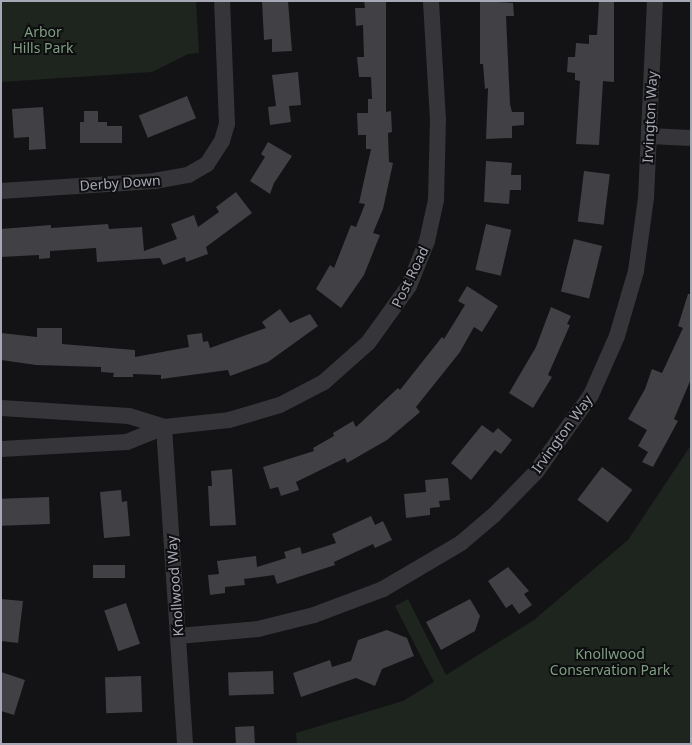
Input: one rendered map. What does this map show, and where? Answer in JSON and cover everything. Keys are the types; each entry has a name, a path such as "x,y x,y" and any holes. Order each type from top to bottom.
{"street":[{"name":"Derby Down","path":"1,191 174,178 207,164 222,141 228,109 222,1"},
{"name":"Post Road","path":"164,427 229,420 280,405 324,382 340,370 368,343 394,310 409,286 427,241 438,184 438,120 431,1"},
{"name":"Irvington Way","path":"178,636 258,629 314,615 383,589 461,543 494,515 536,472 591,395 624,316 642,237 649,136 655,1"},
{"path":"649,136 691,138"},
{"path":"1,408 129,416 164,427"},
{"path":"1,449 127,442 164,427"},
{"name":"Knollwood Way","path":"164,427 185,744"}],"green space":[{"name":"Arbor Hills Park","path":"1,1 196,1 199,53 188,54 152,72 1,82"},
{"name":"Knollwood Conservation Park","path":"691,445 691,744 297,744 296,733 403,701 434,682 395,606 408,599 446,675 534,620 628,540"}],"building":[{"path":"262,1 288,1 292,51 272,52 272,39 264,40"},
{"path":"364,1 386,1 386,112 391,111 392,132 388,133 389,162 393,163 383,209 373,233 380,235 364,275 341,308 316,289 330,265 334,268 351,225 356,227 365,204 359,203 371,149 366,149 366,135 358,135 357,113 368,113 368,99 372,99 371,77 359,77 357,57 364,57 363,25 356,26 355,8 365,8"},
{"path":"480,1 513,3 514,16 506,16 510,104 512,112 524,112 524,125 512,126 512,138 486,139 488,88 485,89 483,64 480,64"},
{"path":"599,1 614,1 614,82 603,81 599,145 576,144 580,81 575,80 575,73 567,72 568,57 575,57 576,43 589,44 589,35 597,35"},
{"path":"298,72 301,105 289,106 291,122 270,125 268,107 276,106 272,75"},
{"path":"187,96 196,118 148,138 139,115"},
{"path":"43,107 46,149 29,150 29,137 14,138 12,109"},
{"path":"84,111 98,111 98,122 107,122 107,126 122,126 122,143 80,143 80,122 84,122"},
{"path":"268,142 292,156 274,183 270,194 250,181 265,157 261,154"},
{"path":"486,161 512,163 511,175 521,175 521,190 510,190 509,204 484,202"},
{"path":"584,171 610,174 604,225 578,222"},
{"path":"236,192 252,213 206,247 208,254 186,262 185,257 163,265 160,258 97,262 96,248 50,251 50,258 39,259 39,255 1,257 1,229 51,225 51,228 108,224 109,229 142,227 144,251 177,239 171,224 194,215 198,227 219,212 216,207"},
{"path":"486,224 511,230 501,276 475,270"},
{"path":"574,239 602,246 589,298 561,291"},
{"path":"467,286 498,306 482,332 474,327 460,352 416,407 420,412 387,440 347,463 345,458 296,482 299,490 281,496 278,487 270,489 263,467 314,451 313,448 334,436 333,433 353,421 356,427 398,388 400,390 442,337 444,339 465,305 458,301"},
{"path":"688,294 691,294 691,379 674,419 678,421 653,467 642,462 648,452 638,446 647,430 628,419 645,389 652,369 662,373 683,328 678,326"},
{"path":"551,307 571,316 567,324 570,325 548,375 552,377 533,408 509,393 536,347"},
{"path":"280,309 290,323 310,314 318,326 268,362 230,376 228,370 161,379 161,375 133,374 133,377 113,377 114,373 101,372 101,367 36,365 1,360 1,333 37,337 37,328 62,328 62,344 135,350 135,357 189,347 187,335 202,333 203,342 208,341 210,348 266,328 262,322"},
{"path":"482,425 493,433 498,428 512,440 501,454 495,450 471,480 451,463"},
{"path":"602,467 632,490 608,523 577,500"},
{"path":"232,469 236,525 210,526 208,486 212,486 211,471"},
{"path":"448,478 450,500 439,501 440,507 430,508 430,515 406,518 404,494 426,492 425,480"},
{"path":"121,490 122,502 127,501 130,536 104,538 100,492"},
{"path":"49,497 50,524 2,526 1,499"},
{"path":"371,516 375,525 383,521 392,540 375,548 373,544 334,562 335,565 277,584 274,575 244,579 245,585 225,587 225,593 210,595 208,575 219,574 217,561 256,556 257,567 286,558 284,552 300,547 302,554 336,543 332,534"},
{"path":"93,565 125,565 125,578 93,578"},
{"path":"508,567 529,591 524,594 532,605 519,614 512,604 506,608 488,581"},
{"path":"1,599 23,601 18,643 1,641"},
{"path":"470,599 480,616 475,631 441,650 426,622"},
{"path":"126,603 140,644 118,651 104,610"},
{"path":"387,630 407,638 414,656 382,669 375,686 356,678 301,697 293,673 330,660 332,667 351,661 358,640"},
{"path":"273,671 274,694 229,696 228,673"},
{"path":"1,672 25,680 14,715 1,711"},
{"path":"141,676 142,712 106,713 105,677"},
{"path":"254,726 255,744 236,744 235,727"}]}
